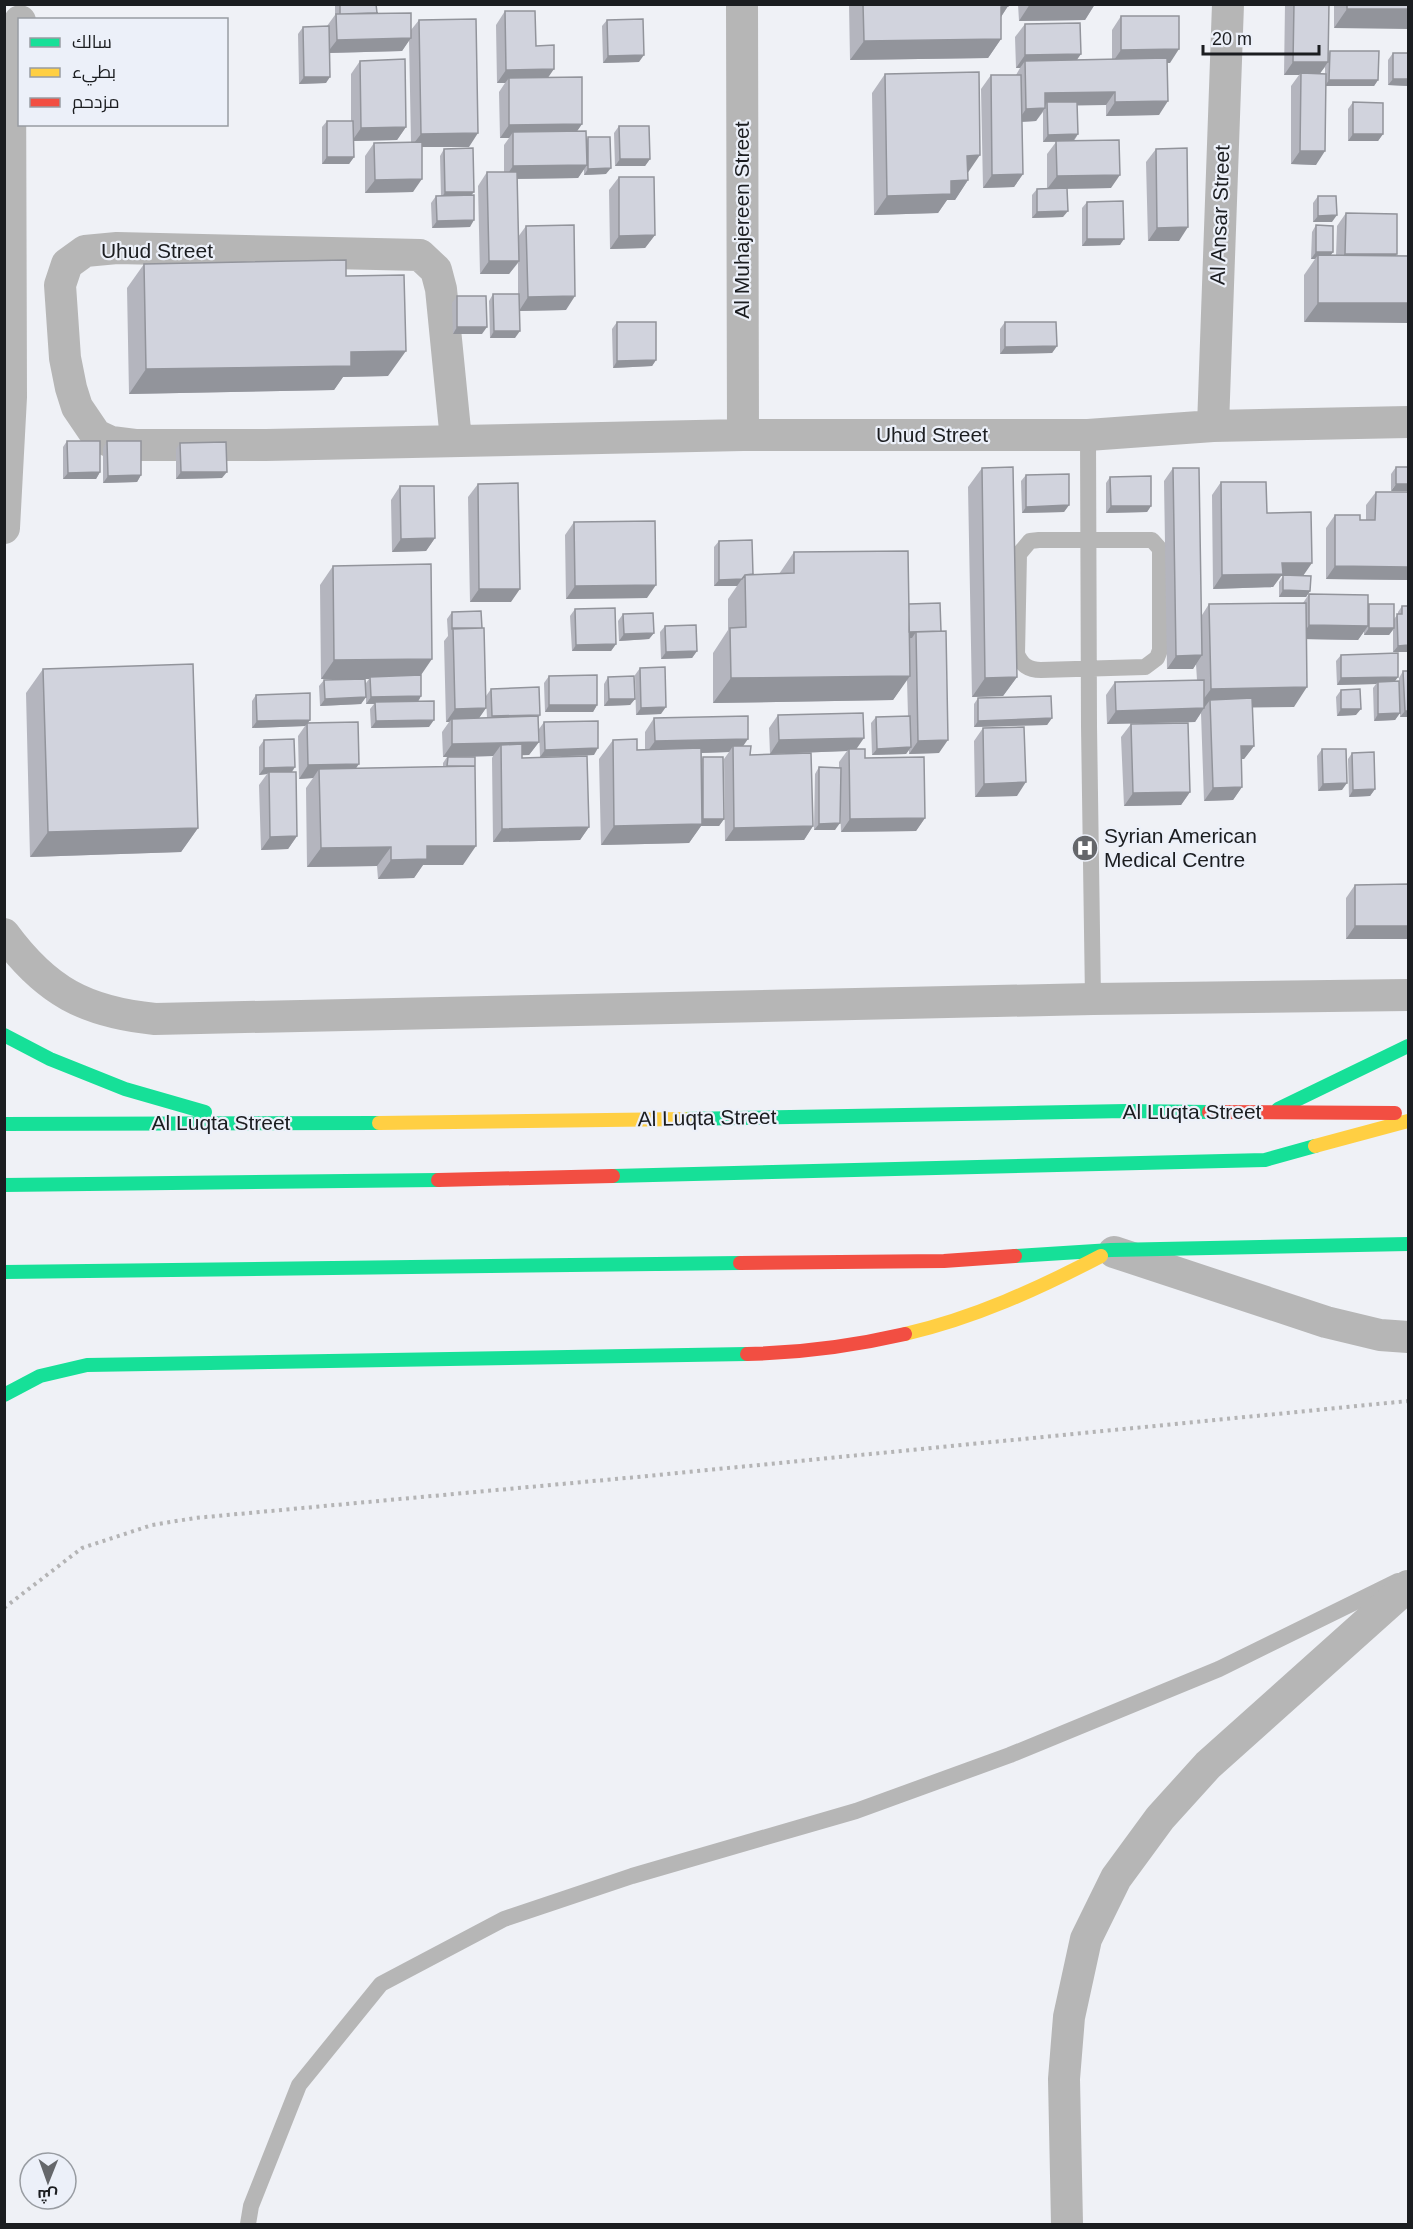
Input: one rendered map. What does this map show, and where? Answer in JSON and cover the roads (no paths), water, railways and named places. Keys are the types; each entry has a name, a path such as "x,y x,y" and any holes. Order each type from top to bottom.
{"main road":[{"path":"4,1035 50,1059 125,1089 238,1122"},
{"path":"1272,1112 1408,1046"},
{"name":"Al Luqta Street","path":"4,1124 500,1123 1114,1111 1408,1114"},
{"path":"4,1185 429,1180 1265,1160 1408,1121"},
{"path":"4,1272 944,1261 1111,1250 1408,1244"},
{"path":"4,1395 40,1376 87,1365 795,1352 862,1344 927,1329 991,1309 1052,1282 1111,1250"}],"street":[{"path":"21,18 28,4"},
{"name":"Al Muhajereen Street","path":"742,4 743,435"},
{"name":"Al Ansar Street","path":"1213,426 1228,4"},
{"path":"4,528 11,397 10,56 18,24"},
{"name":"Uhud Street","path":"456,440 441,290 436,270 420,255 117,248 85,251 68,264 60,285 65,358 70,388 77,407 96,435 111,442 135,445 266,445 743,435 1088,435 1213,426 1408,422"},
{"path":"4,934 41,977 66,994 94,1008 124,1016 155,1019 1093,999 1408,995"},
{"path":"1111,1250 1326,1322 1380,1335 1408,1337"},
{"path":"1067,2224 1064,2079 1070,2017 1086,1939 1116,1878 1160,1818 1208,1765 1408,1586"}],"lane":[{"path":"1088,435 1093,999"},
{"path":"1039,540 1152,540 1157,544 1160,556 1160,650 1157,658 1145,667 1090,668 1034,670 1021,663 1017,654 1019,554 1030,541 1039,540"},
{"path":"248,2224 251,2206 299,2085 381,1984 504,1919 632,1876 856,1811 1010,1755 1219,1669 1408,1576"}],"place":[{"name":"Syrian American Medical Centre","path":"1085,848"}]}
